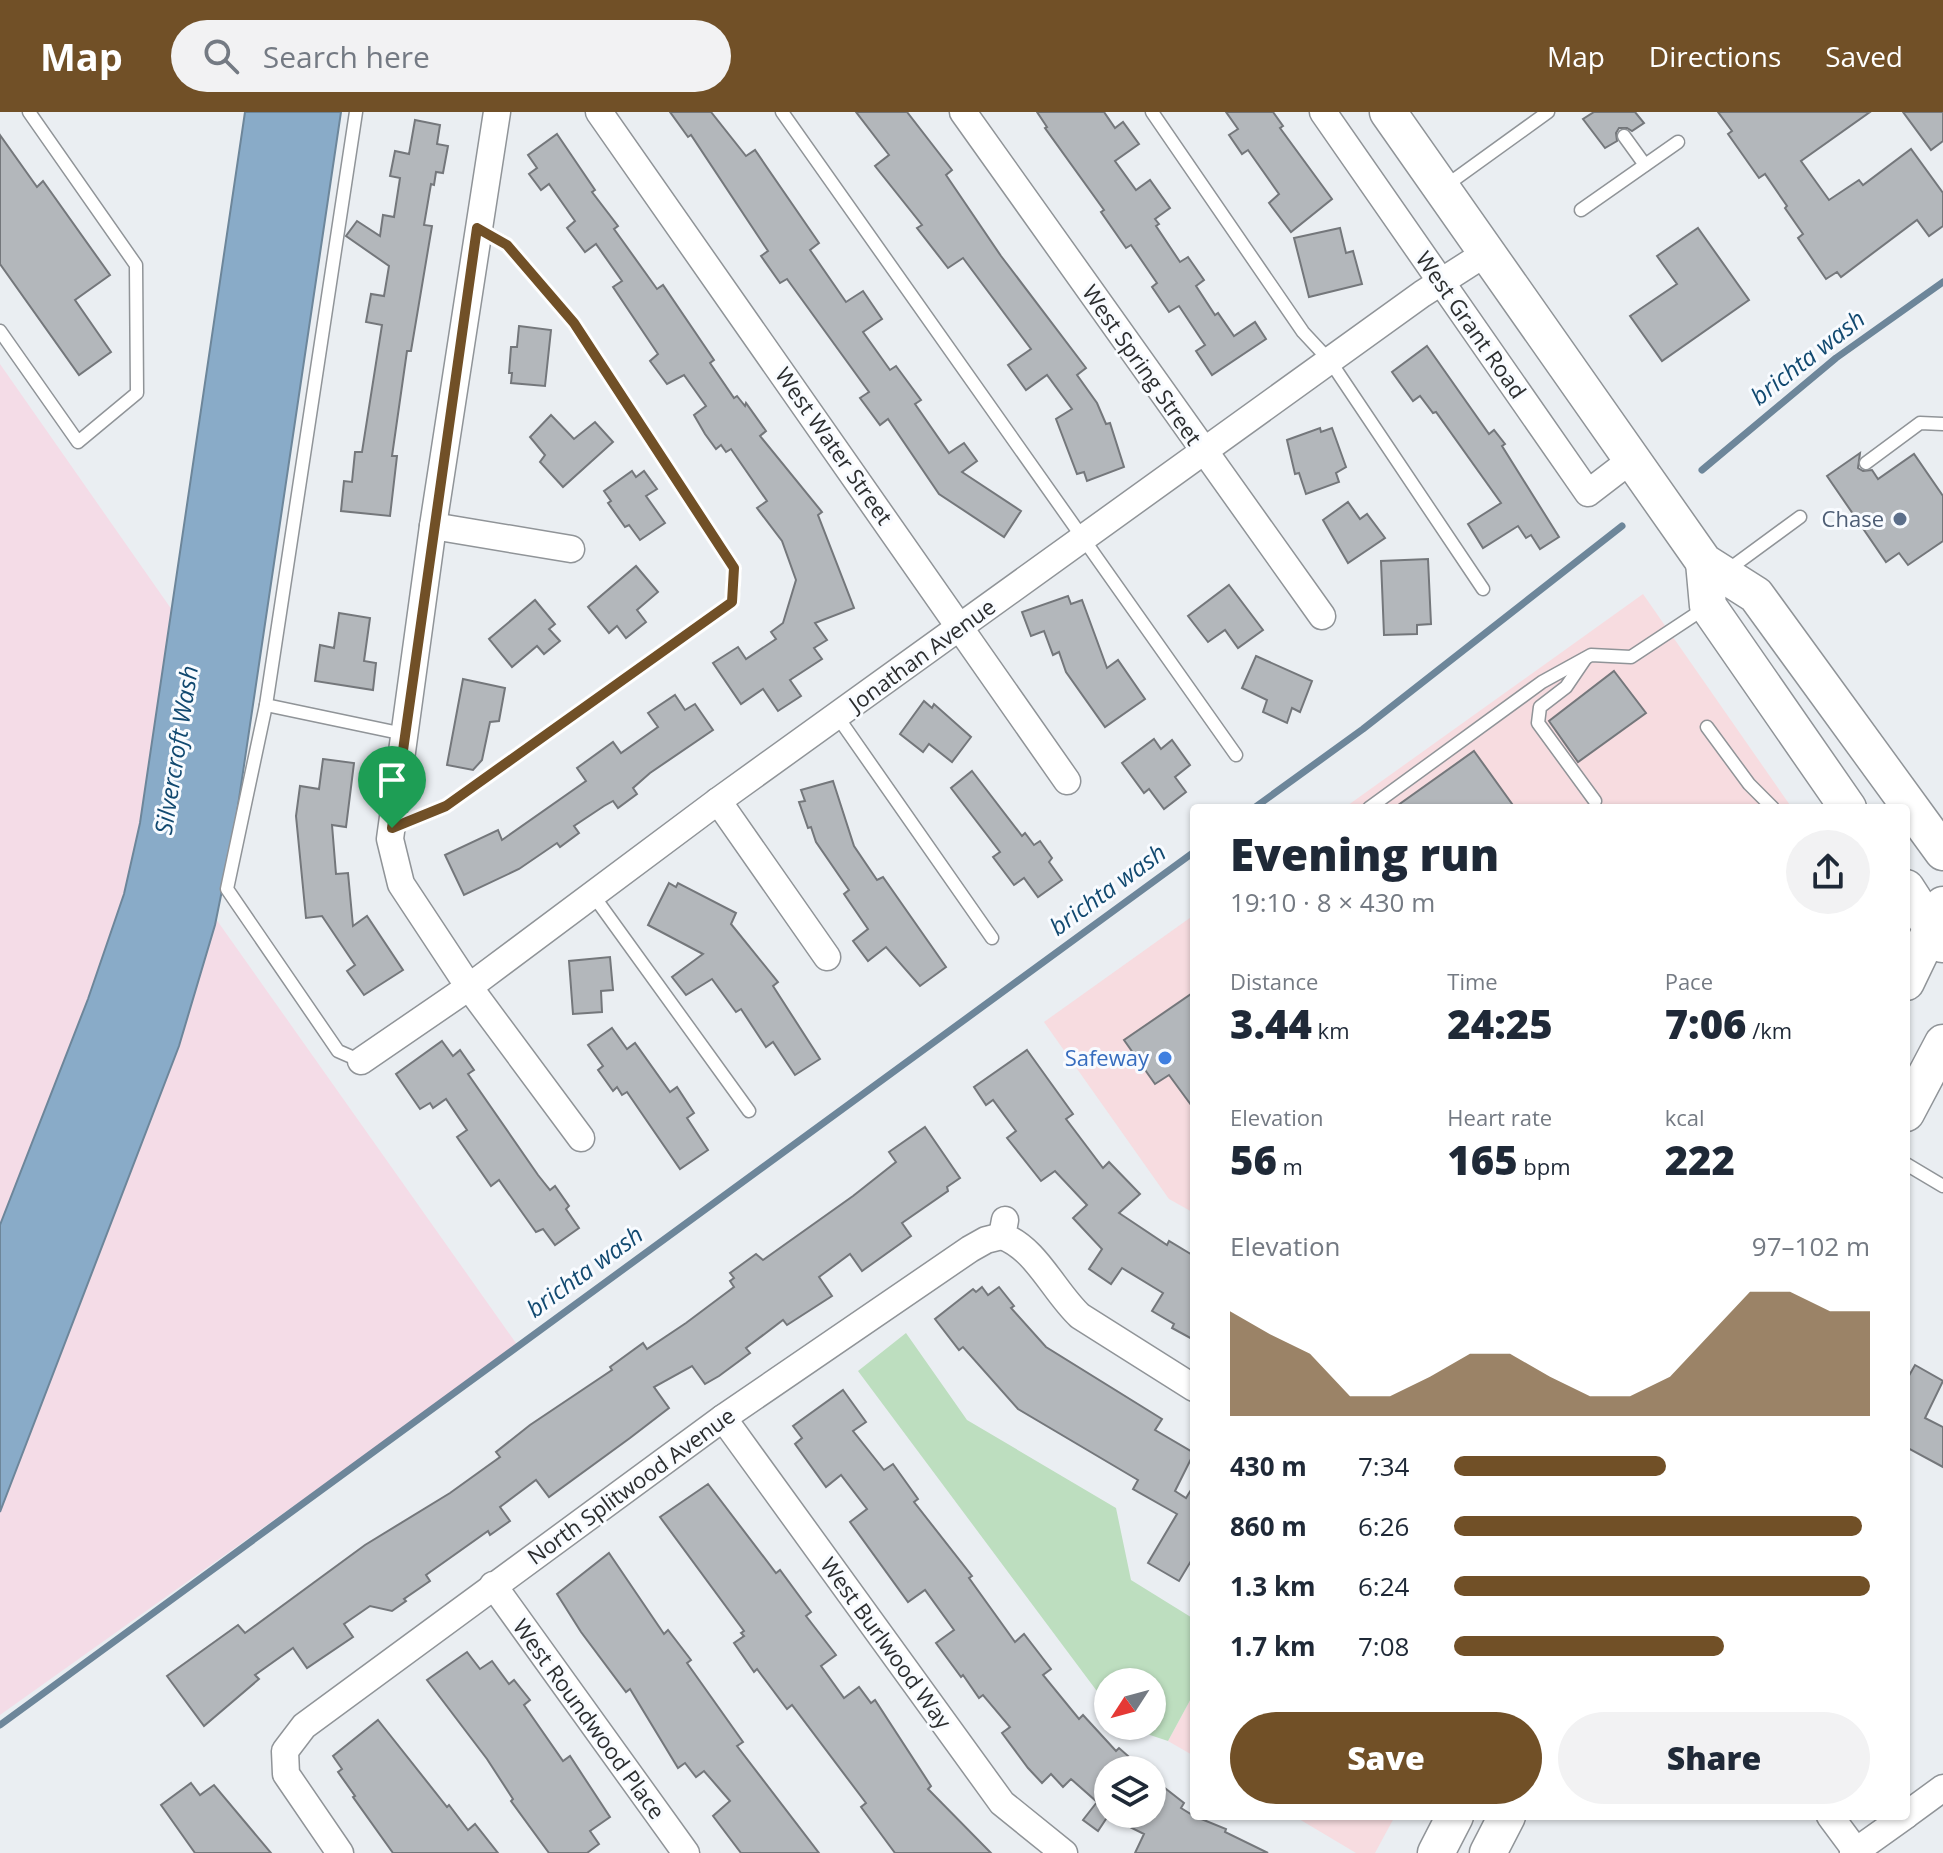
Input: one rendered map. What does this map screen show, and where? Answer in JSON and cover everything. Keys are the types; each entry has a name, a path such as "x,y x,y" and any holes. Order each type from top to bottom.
{"main road":[{"path":"1388,112 1631,460 1713,568 1756,595 1908,804"},
{"path":"1713,568 1708,606 1845,804"},
{"path":"1910,807 1943,852"},
{"path":"1910,893 1939,926 1910,975"},
{"path":"1910,1105 1943,1043"},
{"path":"1436,1853 1453,1820"},
{"path":"1488,1853 1505,1820"}],"street":[{"path":"497,112 433,526 390,839 401,884 469,987 581,1138"},
{"name":"West Water Street","path":"599,112 1067,781"},
{"name":"West Spring Street","path":"963,112 1322,616"},
{"name":"West Grant Road","path":"1323,112 1588,493 1631,460"},
{"name":"Jonathan Avenue","path":"361,1061 469,987 718,801 1441,281 1486,253"},
{"path":"433,526 571,549"},
{"path":"718,801 827,957"},
{"name":"North Splitwood Avenue","path":"340,1853 291,1784 279,1757 304,1726 723,1418 1003,1228 1080,1316 1190,1385"},
{"name":"West Burlwood Way","path":"723,1418 1002,1803 1064,1853"},
{"name":"West Roundwood Place","path":"493,1585 686,1853"},
{"path":"1910,1812 1943,1788"},
{"path":"1834,1820 1863,1850 1900,1820"}],"lane":[{"path":"0,331 78,442 137,393 136,265 29,112"},
{"path":"356,112 266,705 227,889 338,1051 361,1061"},
{"path":"782,112 1086,538 1236,755"},
{"path":"1152,112 1303,332 1330,361 1483,589"},
{"path":"1442,189 1548,112"},
{"path":"1624,136 1645,165"},
{"path":"1581,210 1678,142"},
{"path":"392,828 446,806 732,602 734,568 574,323 507,245 477,228"},
{"path":"1866,463 1920,423 1943,424"},
{"path":"1713,568 1800,517"},
{"path":"1374,804 1542,682 1587,657 1631,657 1708,606"},
{"path":"1587,657 1566,687 1540,707 1538,723 1601,802"},
{"path":"266,705 404,734"},
{"path":"837,716 992,938"},
{"path":"1707,727 1749,784 1769,804"},
{"path":"593,895 749,1111"},
{"path":"1910,1166 1943,1185"}],"shaded area":[{"path":"0,364 237,703 199,895 518,1346 0,1715"},
{"path":"1643,594 1789,804 1350,804"},
{"path":"1190,918 1190,1211 1169,1199 1044,1022"},
{"path":"1190,1700 1190,1754 1168,1741"},
{"path":"1301,1820 1393,1820 1375,1853 1356,1853"}],"green space":[{"path":"906,1333 967,1420 1116,1508 1131,1580 1190,1617 1190,1700 1168,1741 1165,1740 1166,1668 1094,1668 1094,1687 858,1371"}],"water":[{"name":"Silvercroft Wash","path":"245,112 341,112 235,826 215,925 179,1046 0,1512 0,1225 88,999 124,894 140,823"}],"building":[{"path":"670,112 711,112 746,156 755,150 819,243 810,250 846,302 863,291 882,319 863,332 890,370 896,366 921,400 915,404 949,453 964,443 977,461 962,472 1021,511 1004,537 939,494 888,419 880,425 860,398 869,392 787,279 780,283 761,256 768,251 691,135 688,137"},
{"path":"856,112 907,112 952,170 946,175 1001,256 1086,368 1077,375 1097,403 1106,424 1110,423 1124,467 1087,481 1084,472 1077,474 1056,419 1072,409 1047,375 1026,390 1008,365 1031,349 963,258 948,268 917,228 922,225 875,166 889,155"},
{"path":"1037,112 1104,112 1115,128 1123,122 1139,144 1115,161 1136,190 1150,180 1170,208 1155,219 1159,224 1156,226 1180,262 1188,257 1204,280 1196,286 1215,315 1218,313 1234,336 1255,322 1266,339 1212,375 1196,351 1205,345 1179,306 1169,312 1152,287 1157,283 1131,245 1126,248"},
{"path":"1226,112 1273,112 1283,126 1280,128 1332,199 1291,232 1269,203 1279,194 1248,150 1242,154 1229,135 1238,129"},
{"path":"1594,112 1635,112 1644,123 1632,131 1619,128 1617,141 1605,148 1583,119"},
{"path":"1718,112 1870,112 1801,161 1829,200 1859,180 1863,185 1911,149 1943,193 1943,226 1929,236 1917,220 1841,277 1837,272 1826,279 1798,238 1803,234 1785,208 1787,206 1765,174 1759,178 1728,134 1732,131"},
{"path":"1903,112 1943,112 1943,141 1931,150"},
{"path":"415,120 440,125 437,144 448,146 443,173 436,172 434,185 431,184 424,225 432,226 411,351 407,351 392,456 397,456 390,516 341,511 344,481 352,482 355,452 362,452 382,325 366,322 371,294 384,296 389,266 346,236 357,221 380,236 383,215 394,217 400,178 390,176 395,151 409,154"},
{"path":"557,134 595,190 592,192 618,226 614,229 657,289 663,285 714,360 710,363 734,398 737,396 745,406 746,403 766,431 760,436 822,512 818,515 854,608 815,623 827,640 814,648 822,659 790,680 801,696 778,711 763,689 741,704 713,663 738,647 746,659 776,639 771,632 783,623 796,580 782,541 757,508 767,501 731,449 726,452 721,445 716,449 705,434 694,415 706,406 684,375 667,384 650,361 658,354 613,287 622,281 596,244 585,252 567,228 575,221 549,184 541,190 529,174 537,168 528,155"},
{"path":"0,135 37,187 43,181 110,275 75,300 111,352 79,375 0,264"},
{"path":"1340,228 1346,253 1353,251 1362,284 1309,297 1294,238"},
{"path":"1698,228 1749,300 1662,361 1630,316 1677,284 1657,256"},
{"path":"519,326 551,330 545,386 511,383 511,347 517,347"},
{"path":"1427,346 1489,434 1494,430 1505,444 1502,446 1559,537 1540,549 1531,535 1526,538 1518,526 1483,548 1468,524 1501,503 1436,412 1433,413 1420,396 1413,401 1392,372"},
{"path":"551,415 574,439 595,422 613,442 563,487 540,462 545,455 530,437"},
{"path":"1320,428 1321,432 1332,428 1346,467 1336,473 1339,482 1306,494 1299,473 1295,474 1287,440"},
{"name":"Chase","path":"1860,453 1858,468 1872,470 1878,479 1914,454 1943,496 1943,541 1908,565 1899,553 1886,562 1827,476"},
{"path":"632,471 636,477 644,471 657,489 646,496 665,523 640,540 629,525 625,527 608,503 611,501 604,491"},
{"path":"1348,502 1360,519 1367,514 1385,538 1348,563 1323,520"},
{"path":"1428,559 1431,624 1417,625 1417,634 1384,635 1381,561"},
{"path":"636,566 658,592 637,610 646,622 626,638 617,626 609,633 588,607"},
{"path":"1229,585 1263,630 1238,648 1225,630 1208,642 1188,616"},
{"path":"1068,596 1071,604 1082,600 1107,668 1118,660 1145,699 1105,727 1066,672 1059,652 1053,655 1044,631 1031,636 1022,612"},
{"path":"535,600 555,624 549,629 560,641 544,654 537,646 512,667 489,639"},
{"path":"339,613 370,618 364,661 376,663 373,690 315,681 320,645 334,648"},
{"path":"1256,656 1312,681 1300,712 1292,708 1287,723 1263,712 1267,700 1242,688"},
{"path":"1614,671 1646,713 1578,762 1549,721"},
{"path":"463,679 505,688 499,721 490,722 482,760 473,770 447,765"},
{"path":"675,695 685,710 695,704 713,730 650,773 633,788 637,794 618,808 613,801 574,826 579,833 560,847 557,843 519,869 464,895 445,855 498,830 502,840 586,781 577,768 613,742 621,753 658,727 648,713"},
{"path":"924,701 932,708 934,704 971,737 952,762 929,744 923,752 900,734"},
{"path":"1154,739 1161,749 1172,740 1190,765 1175,777 1186,792 1164,809 1149,789 1144,793 1122,763"},
{"path":"1474,751 1512,804 1400,804"},
{"path":"323,759 354,763 346,827 332,825 336,874 348,873 353,926 367,916 403,970 364,995 347,971 355,965 322,916 306,918 296,816 300,786 319,789"},
{"path":"972,771 1022,836 1025,833 1034,845 1040,841 1052,858 1049,862 1062,880 1038,897 1024,878 1014,885 993,857 1000,852 951,788"},
{"path":"833,781 854,846 877,880 883,877 946,967 920,986 886,947 868,961 853,941 868,929 844,894 849,890 816,842 811,827 808,828 799,802 805,801 801,790"},
{"path":"669,883 676,887 678,883 736,913 731,924 778,982 773,986 820,1059 795,1075 773,1042 766,1047 741,1009 736,1012 712,979 686,995 672,977 703,954 648,925"},
{"path":"610,957 613,990 601,991 602,1012 573,1014 569,961"},
{"name":"Safeway","path":"1190,995 1190,1104 1169,1075 1155,1084 1124,1040"},
{"path":"612,1028 627,1049 635,1043 670,1092 677,1087 694,1113 687,1118 708,1150 680,1169 627,1092 622,1095 617,1087 613,1091 598,1070 603,1066 588,1045"},
{"path":"442,1041 453,1056 460,1050 474,1070 468,1074 538,1175 550,1190 555,1186 569,1206 566,1209 579,1228 555,1245 543,1229 536,1232 499,1180 491,1186 457,1137 467,1130 446,1099 433,1108 430,1103 420,1109 396,1074"},
{"path":"1027,1050 1073,1114 1066,1119 1103,1168 1109,1162 1140,1194 1119,1213 1167,1245 1169,1241 1190,1254 1190,1338 1152,1311 1163,1293 1122,1268 1111,1284 1089,1269 1102,1249 1073,1218 1087,1205 1055,1171 1041,1181 1007,1138 1016,1131 993,1100 986,1105 974,1087"},
{"path":"925,1127 960,1178 947,1187 948,1191 902,1223 911,1236 862,1271 850,1254 819,1277 832,1296 787,1325 783,1320 746,1348 750,1353 719,1376 705,1384 692,1366 654,1387 669,1408 630,1438 549,1497 536,1480 500,1507 510,1521 490,1535 488,1531 426,1575 430,1581 404,1599 406,1601 392,1611 370,1606 344,1624 353,1637 307,1668 293,1648 255,1675 259,1679 204,1726 167,1676 238,1625 245,1633 365,1545 450,1493 500,1457 496,1452 530,1425 612,1370 610,1367 643,1343 647,1349 686,1323 734,1287 730,1281 734,1278 730,1273 756,1254 763,1260 853,1196 896,1162 889,1152"},
{"path":"982,1287 988,1295 999,1287 1014,1306 1011,1308 1046,1347 1162,1419 1155,1430 1190,1451 1190,1461 1175,1491 1186,1498 1190,1492 1190,1563 1179,1581 1148,1563 1177,1514 1133,1489 1138,1480 1018,1409 963,1347 959,1350 935,1319 973,1289 976,1292"},
{"path":"1915,1365 1943,1381 1925,1418 1943,1427 1943,1467 1910,1449 1910,1374"},
{"path":"843,1390 866,1422 853,1431 884,1470 893,1464 918,1499 914,1502 972,1576 969,1578 1015,1642 1024,1634 1051,1669 1043,1675 1079,1719 1083,1715 1094,1727 1094,1740 1106,1740 1116,1751 1119,1748 1128,1756 1094,1756 1094,1799 1071,1779 1063,1787 1051,1774 1042,1783 1028,1768 1002,1733 1010,1727 983,1695 979,1698 936,1643 954,1630 925,1590 908,1602 850,1522 867,1509 841,1475 826,1487 795,1444 802,1438 793,1426"},
{"path":"708,1484 776,1573 780,1570 811,1612 806,1616 836,1655 821,1666 844,1698 859,1687 871,1703 875,1700 931,1786 928,1789 991,1853 895,1853 861,1807 866,1803 792,1705 787,1709 757,1669 754,1672 734,1643 744,1636 741,1633 744,1631 660,1517"},
{"path":"609,1553 664,1634 668,1630 691,1660 687,1663 743,1742 737,1746 819,1853 741,1853 713,1816 730,1801 704,1771 696,1777 685,1763 678,1768 630,1689 626,1692 581,1632 557,1594"},
{"path":"467,1652 480,1669 492,1661 509,1684 514,1680 530,1700 524,1705 563,1761 570,1756 610,1817 590,1831 599,1844 587,1853 549,1853 511,1801 513,1799 487,1759 427,1680"},
{"path":"378,1720 447,1807 449,1805 468,1830 475,1824 498,1853 393,1853 353,1797 338,1772 342,1769 333,1756"},
{"path":"191,1783 200,1795 214,1785 271,1853 195,1853 161,1805"},
{"path":"1166,1789 1184,1803 1181,1808 1190,1814 1190,1820 1204,1820 1226,1829 1225,1832 1268,1853 1135,1853 1144,1834 1132,1828 1166,1828"},
{"path":"1094,1806 1094,1828 1100,1828 1098,1831 1083,1820"}],"waterway":[{"name":"brichta wash","path":"1702,470 1836,358 1943,282"},
{"name":"brichta wash","path":"1260,804 1363,729 1622,526"},
{"name":"brichta wash","path":"0,1725 1190,855"}],"place":[{"name":"Chase","path":"1900,519"},
{"name":"Safeway","path":"1165,1058"}],"route":[{"path":"477,228 507,245 574,323 734,568 732,602 446,806 392,828 433,526 477,228"}]}
